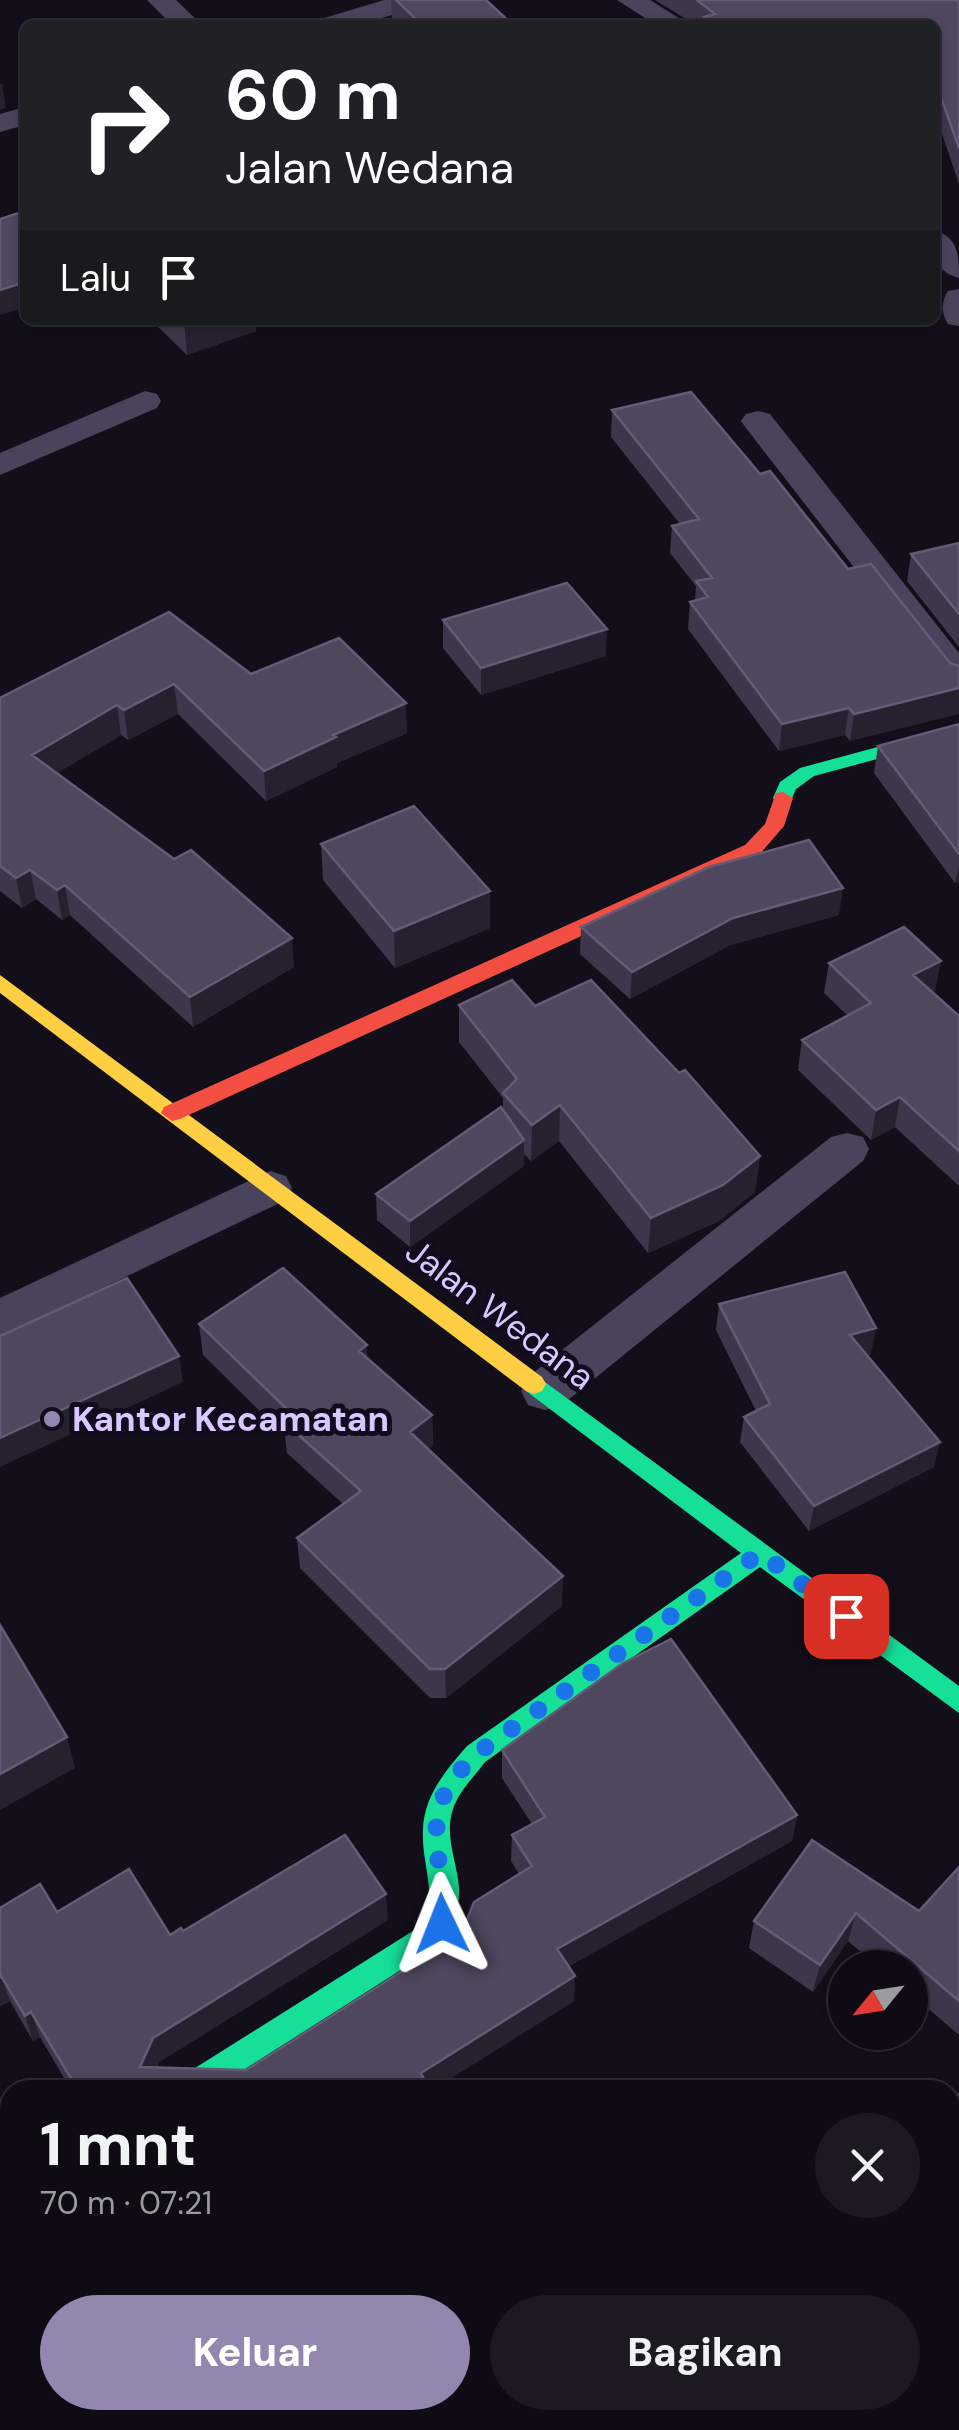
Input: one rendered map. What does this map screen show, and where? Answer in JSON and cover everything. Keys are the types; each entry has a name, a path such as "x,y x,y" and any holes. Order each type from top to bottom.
{"street":[{"path":"160,0 182,20"},
{"path":"348,20 412,0"},
{"path":"630,0 667,20"},
{"path":"940,246 959,269"},
{"path":"959,298 959,318"},
{"path":"0,465 145,401"},
{"path":"758,421 959,678"},
{"path":"172,1114 752,850 774,826 787,786 808,772 959,731"},
{"name":"Jalan Wedana","path":"0,982 270,1188 959,1700"},
{"path":"545,1391 847,1149"},
{"path":"0,1319 270,1188"},
{"path":"202,2080 436,1933 446,1909 434,1829 436,1812 456,1774 476,1754 760,1553"}],"building":[{"path":"396,0 486,0 508,20 417,20"},
{"path":"697,0 959,0 959,148 940,101 940,20 704,17 715,14"},
{"path":"20,213 20,284 0,290 0,219"},
{"path":"691,392 760,474 770,471 848,569 871,564 950,663 959,666 959,688 854,714 849,708 782,724 690,602 708,597 696,581 712,578 672,526 699,519 612,410"},
{"path":"959,543 959,614 911,554"},
{"path":"567,583 607,629 481,668 443,620"},
{"path":"169,612 251,674 339,638 406,703 264,771 174,684 124,710 117,705 32,755 174,859 191,850 292,938 190,997 65,885 57,890 30,870 16,878 0,866 0,698"},
{"path":"959,724 959,854 878,746"},
{"path":"414,806 490,891 394,931 321,844"},
{"path":"809,840 843,888 733,918 632,972 581,927 709,867"},
{"path":"904,927 941,961 913,975 959,1016 959,1151 900,1097 876,1110 802,1040 871,1003 829,963"},
{"path":"512,980 535,1006 591,980 679,1073 685,1070 760,1156 723,1185 651,1218 560,1105 532,1125 503,1093 517,1079 459,1005"},
{"path":"501,1107 524,1140 410,1221 376,1194"},
{"path":"283,1268 367,1345 359,1351 432,1415 410,1432 563,1576 445,1669 430,1669 297,1538 361,1491 284,1422 293,1415 199,1324"},
{"path":"845,1272 876,1328 850,1335 940,1442 814,1506 744,1417 770,1404 719,1304"},
{"name":"Kantor Kecamatan","path":"127,1278 179,1356 0,1438 0,1336"},
{"path":"0,1625 67,1737 0,1774"},
{"path":"671,1639 797,1815 557,1949 575,1976 421,2073 423,2077 418,2080 72,2080 31,2012 25,2016 0,1977 0,1908 40,1884 57,1912 129,1869 170,1935 345,1835 386,1894 153,2038 140,2067 246,2070 461,1934 474,1902 532,1866 512,1835 545,1817 502,1750 623,1663"},
{"path":"812,1840 919,1911 959,1867 959,2001 928,1975 928,1950 899,1950 856,1913 820,1965 754,1921"}],"traffic: fast":[{"path":"783,798 787,786 807,772 959,731"},
{"path":"534,1384 959,1701"},
{"path":"202,2080 435,1933 444,1909 445,1888 436,1830 440,1808 452,1783 476,1754 760,1553"}],"traffic: slow":[{"path":"0,982 534,1384"}],"traffic: jam":[{"path":"172,1113 752,850 774,826 783,798"}],"place":[{"name":"Kantor Kecamatan","path":"52,1419"}],"route":[{"path":"442,1924 446,1909 434,1829 436,1812 456,1774 476,1754 760,1553 846,1616"}]}
